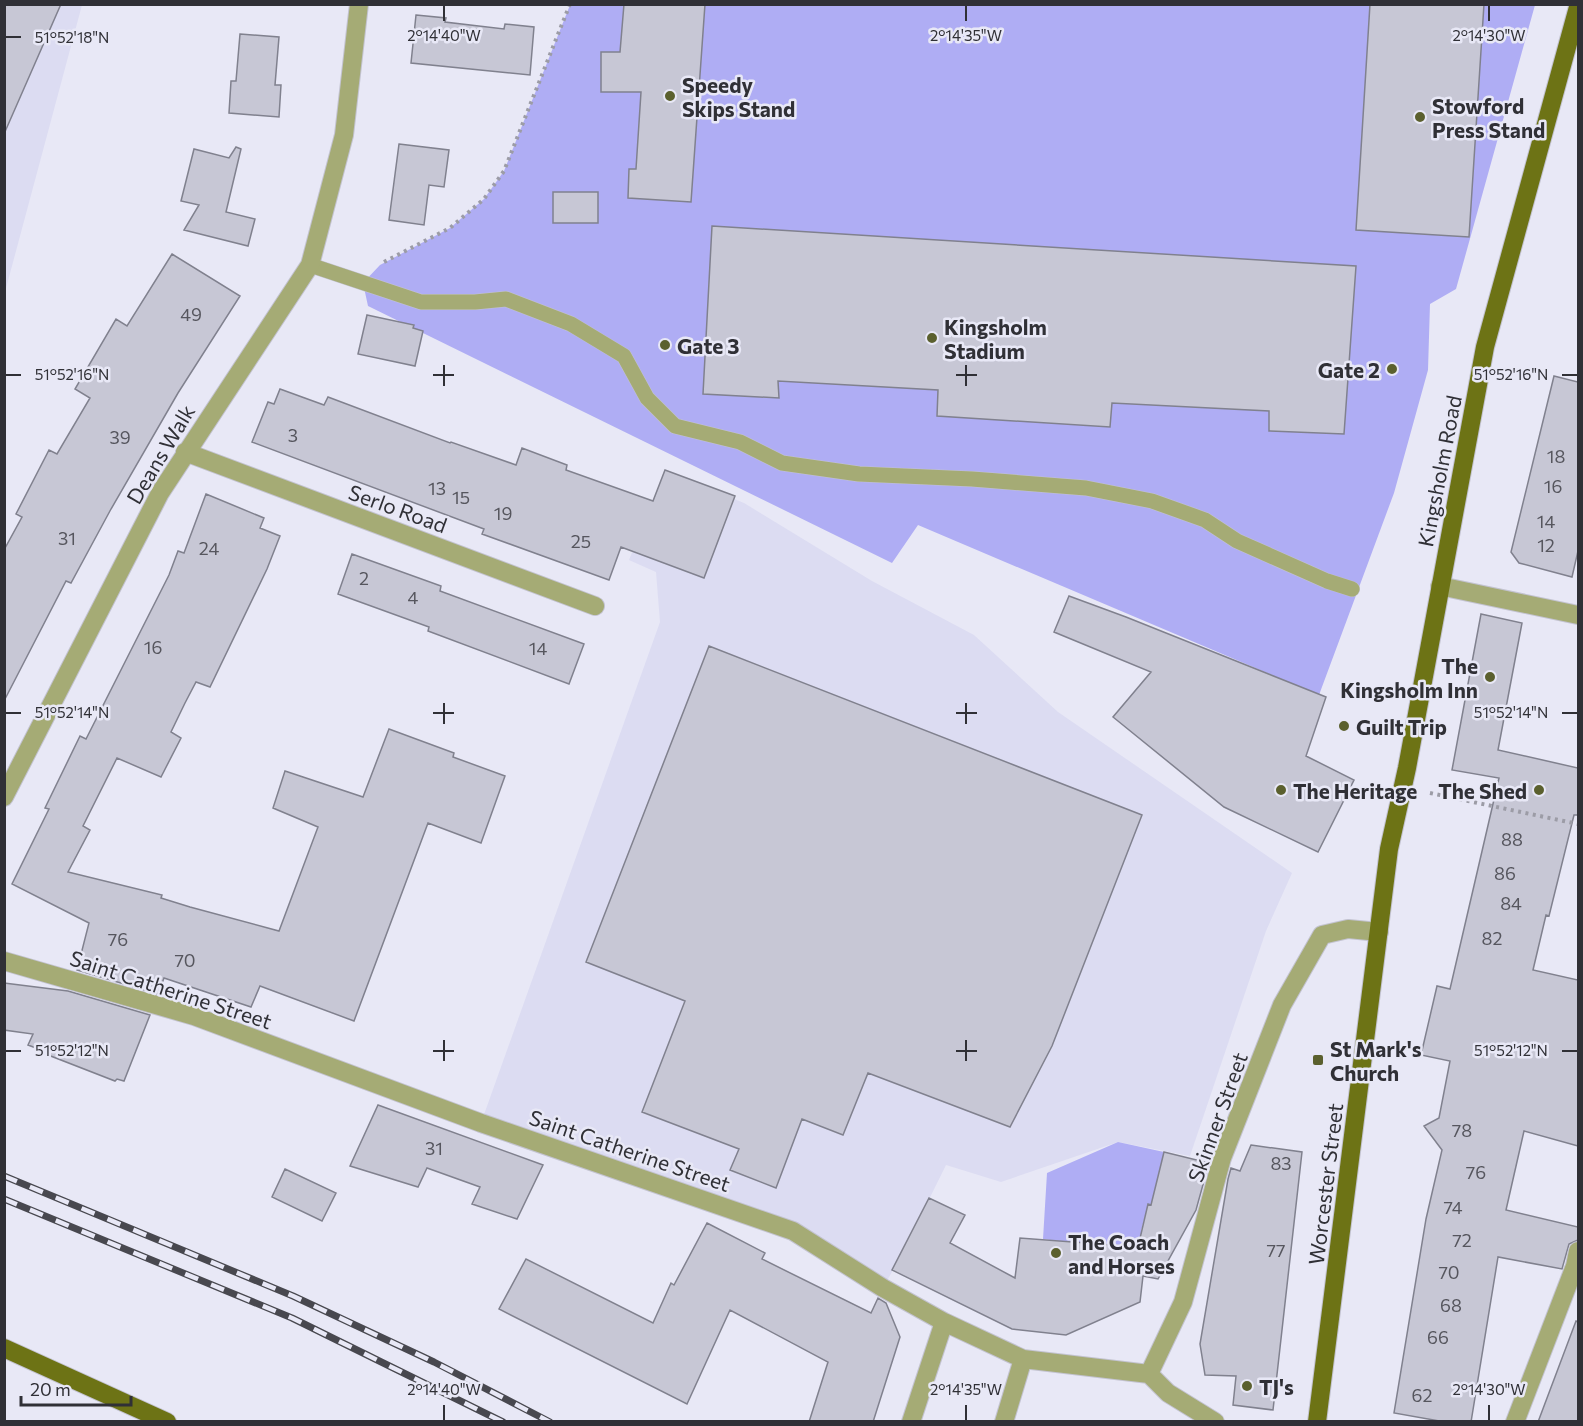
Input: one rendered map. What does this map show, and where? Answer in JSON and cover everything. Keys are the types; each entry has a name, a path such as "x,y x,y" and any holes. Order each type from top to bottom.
{"main road":[{"name":"Kingsholm Road","path":"1377,951 1389,849 1403,788 1485,347 1578,7"},
{"name":"Worcester Street","path":"1317,1422 1377,951"},
{"path":"4,1348 167,1422"}],"street":[{"name":"Deans Walk","path":"4,797 160,493 310,265 344,135 359,4"},
{"name":"Serlo Road","path":"185,452 595,606"},
{"path":"1440,586 1578,615"},
{"name":"Skinner Street","path":"1149,1374 1183,1302 1222,1158 1282,1005 1322,935 1348,929 1379,932"},
{"name":"Saint Catherine Street","path":"4,961 195,1016 481,1123 793,1231 944,1322 1023,1359 1149,1374"},
{"path":"1515,1422 1575,1266 1578,1251"},
{"path":"911,1422 944,1322"},
{"path":"1004,1422 1023,1359"},
{"path":"1149,1374 1168,1393 1215,1422"}],"lane":[{"path":"310,265 421,302 475,302 506,299 571,324 624,356 647,398 675,426 740,442 782,463 859,474 972,479 1086,488 1152,501 1205,520 1237,541 1327,581 1352,589"}],"path":[{"path":"363,283 380,265 450,228 484,200 504,171 570,4"},
{"path":"1403,788 1578,824"}],"shaded area":[{"path":"5,5 82,5 5,292"},
{"name":"Kingsholm Stadium","path":"570,5 1535,5 1456,289 1430,304 1428,370 1394,493 1319,695 918,525 892,563 368,306 363,283 380,265 450,228 484,199 504,171"},
{"path":"665,471 744,503 872,581 974,635 1058,712 1292,873 1266,931 1190,1156 1118,1142 1001,1182 946,1165 883,1288 793,1231 481,1123 660,622 656,572 629,560"},
{"path":"1118,1142 1164,1152 1151,1205 1148,1205 1141,1231 1165,1267 1094,1246 1043,1239 1047,1173"}],"building":[{"path":"4,4 61,4 4,134"},
{"name":"Speedy Skips Stand","path":"624,4 705,4 691,202 628,198 629,169 636,169 641,92 601,92 601,52 620,52"},
{"name":"Stowford Press Stand","path":"1370,4 1484,4 1469,237 1356,230"},
{"path":"416,15 446,18 445,22 504,29 505,24 534,27 530,75 411,63"},
{"path":"240,34 279,37 275,85 281,85 279,117 229,113 231,81 236,81"},
{"path":"399,144 449,150 444,187 429,185 424,225 389,220"},
{"path":"236,147 241,149 226,212 255,219 248,246 184,230 199,205 181,201 194,149 229,158"},
{"path":"553,192 598,192 598,223 553,223"},
{"path":"712,226 1356,266 1344,434 1269,431 1269,411 1112,403 1110,427 937,416 938,390 778,381 779,398 703,394"},
{"path":"172,254 240,296 178,393 71,583 66,581 4,701 4,550 22,517 16,514 49,450 57,454 90,398 75,389 116,319 127,326"},
{"path":"367,315 414,325 413,328 423,331 415,366 358,354"},
{"path":"1554,376 1578,382 1578,551 1572,577 1519,563 1511,552"},
{"path":"280,389 324,405 328,397 516,465 522,448 567,465 566,470 653,501 665,470 735,496 704,578 621,547 609,580 482,534 484,529 252,442 268,402 274,404"},
{"path":"206,494 264,518 260,528 280,536 267,569 210,687 196,682 185,703 171,732 181,738 161,777 117,758 83,826 90,830 68,872 162,895 161,898 190,907 279,931 318,827 273,808 285,771 363,797 389,729 454,753 453,757 505,776 481,843 428,823 354,1021 260,986 251,1007 164,978 158,994 77,970 89,923 12,884 49,809 45,808 80,736 86,739 169,575 178,551 184,553"},
{"path":"352,554 441,586 440,591 584,644 569,684 428,631 429,627 338,594"},
{"path":"1069,596 1326,697 1306,756 1354,780 1318,852 1224,807 1113,717 1151,672 1054,632"},
{"path":"1481,614 1522,623 1498,750 1578,768 1578,815 1574,815 1533,970 1578,980 1578,1146 1524,1131 1506,1210 1578,1227 1578,1240 1569,1244 1562,1269 1498,1257 1471,1422 1445,1422 1394,1413 1426,1219 1442,1150 1424,1126 1439,1118 1450,1061 1421,1055 1437,986 1450,989 1499,778 1452,770"},
{"path":"709,646 1142,815 1052,1046 1010,1127 868,1073 843,1135 802,1119 776,1188 730,1170 739,1149 642,1112 685,1001 586,962"},
{"path":"4,983 68,991 150,1015 124,1081 117,1079 115,1081 43,1053 44,1051 28,1045 33,1034 4,1030"},
{"path":"378,1105 543,1165 517,1219 472,1204 480,1187 427,1168 418,1187 350,1166"},
{"path":"1251,1145 1302,1152 1273,1410 1233,1405 1236,1376 1205,1375 1200,1344 1228,1179 1231,1168 1240,1171"},
{"path":"1164,1152 1209,1163 1196,1210 1158,1279 1143,1276 1140,1302 1066,1335 1012,1329 892,1270 929,1198 965,1215 950,1243 1015,1278 1020,1238 1138,1247"},
{"path":"285,1169 336,1193 322,1221 272,1197"},
{"path":"707,1223 765,1253 762,1259 871,1313 878,1298 886,1303 900,1337 873,1422 809,1422 828,1362 730,1310 687,1404 499,1309 526,1259 653,1323 671,1283 674,1285"},
{"path":"1576,1321 1578,1322 1578,1422 1538,1422"}],"railway":[{"path":"4,1176 293,1296 434,1362 550,1422"},
{"path":"4,1199 292,1318 503,1422"}],"place":[{"name":"Speedy Skips Stand","path":"670,96"},
{"name":"Stowford Press Stand","path":"1420,117"},
{"name":"Kingsholm Stadium","path":"932,338"},
{"name":"Gate 3","path":"665,345"},
{"name":"Gate 2","path":"1392,369"},
{"name":"The Kingsholm Inn","path":"1490,677"},
{"name":"Guilt Trip","path":"1344,726"},
{"name":"The Heritage","path":"1281,790"},
{"name":"The Shed","path":"1539,790"},
{"name":"St Mark's Church","path":"1318,1060"},
{"name":"The Coach and Horses","path":"1056,1253"},
{"name":"TJ's","path":"1247,1386"}]}
